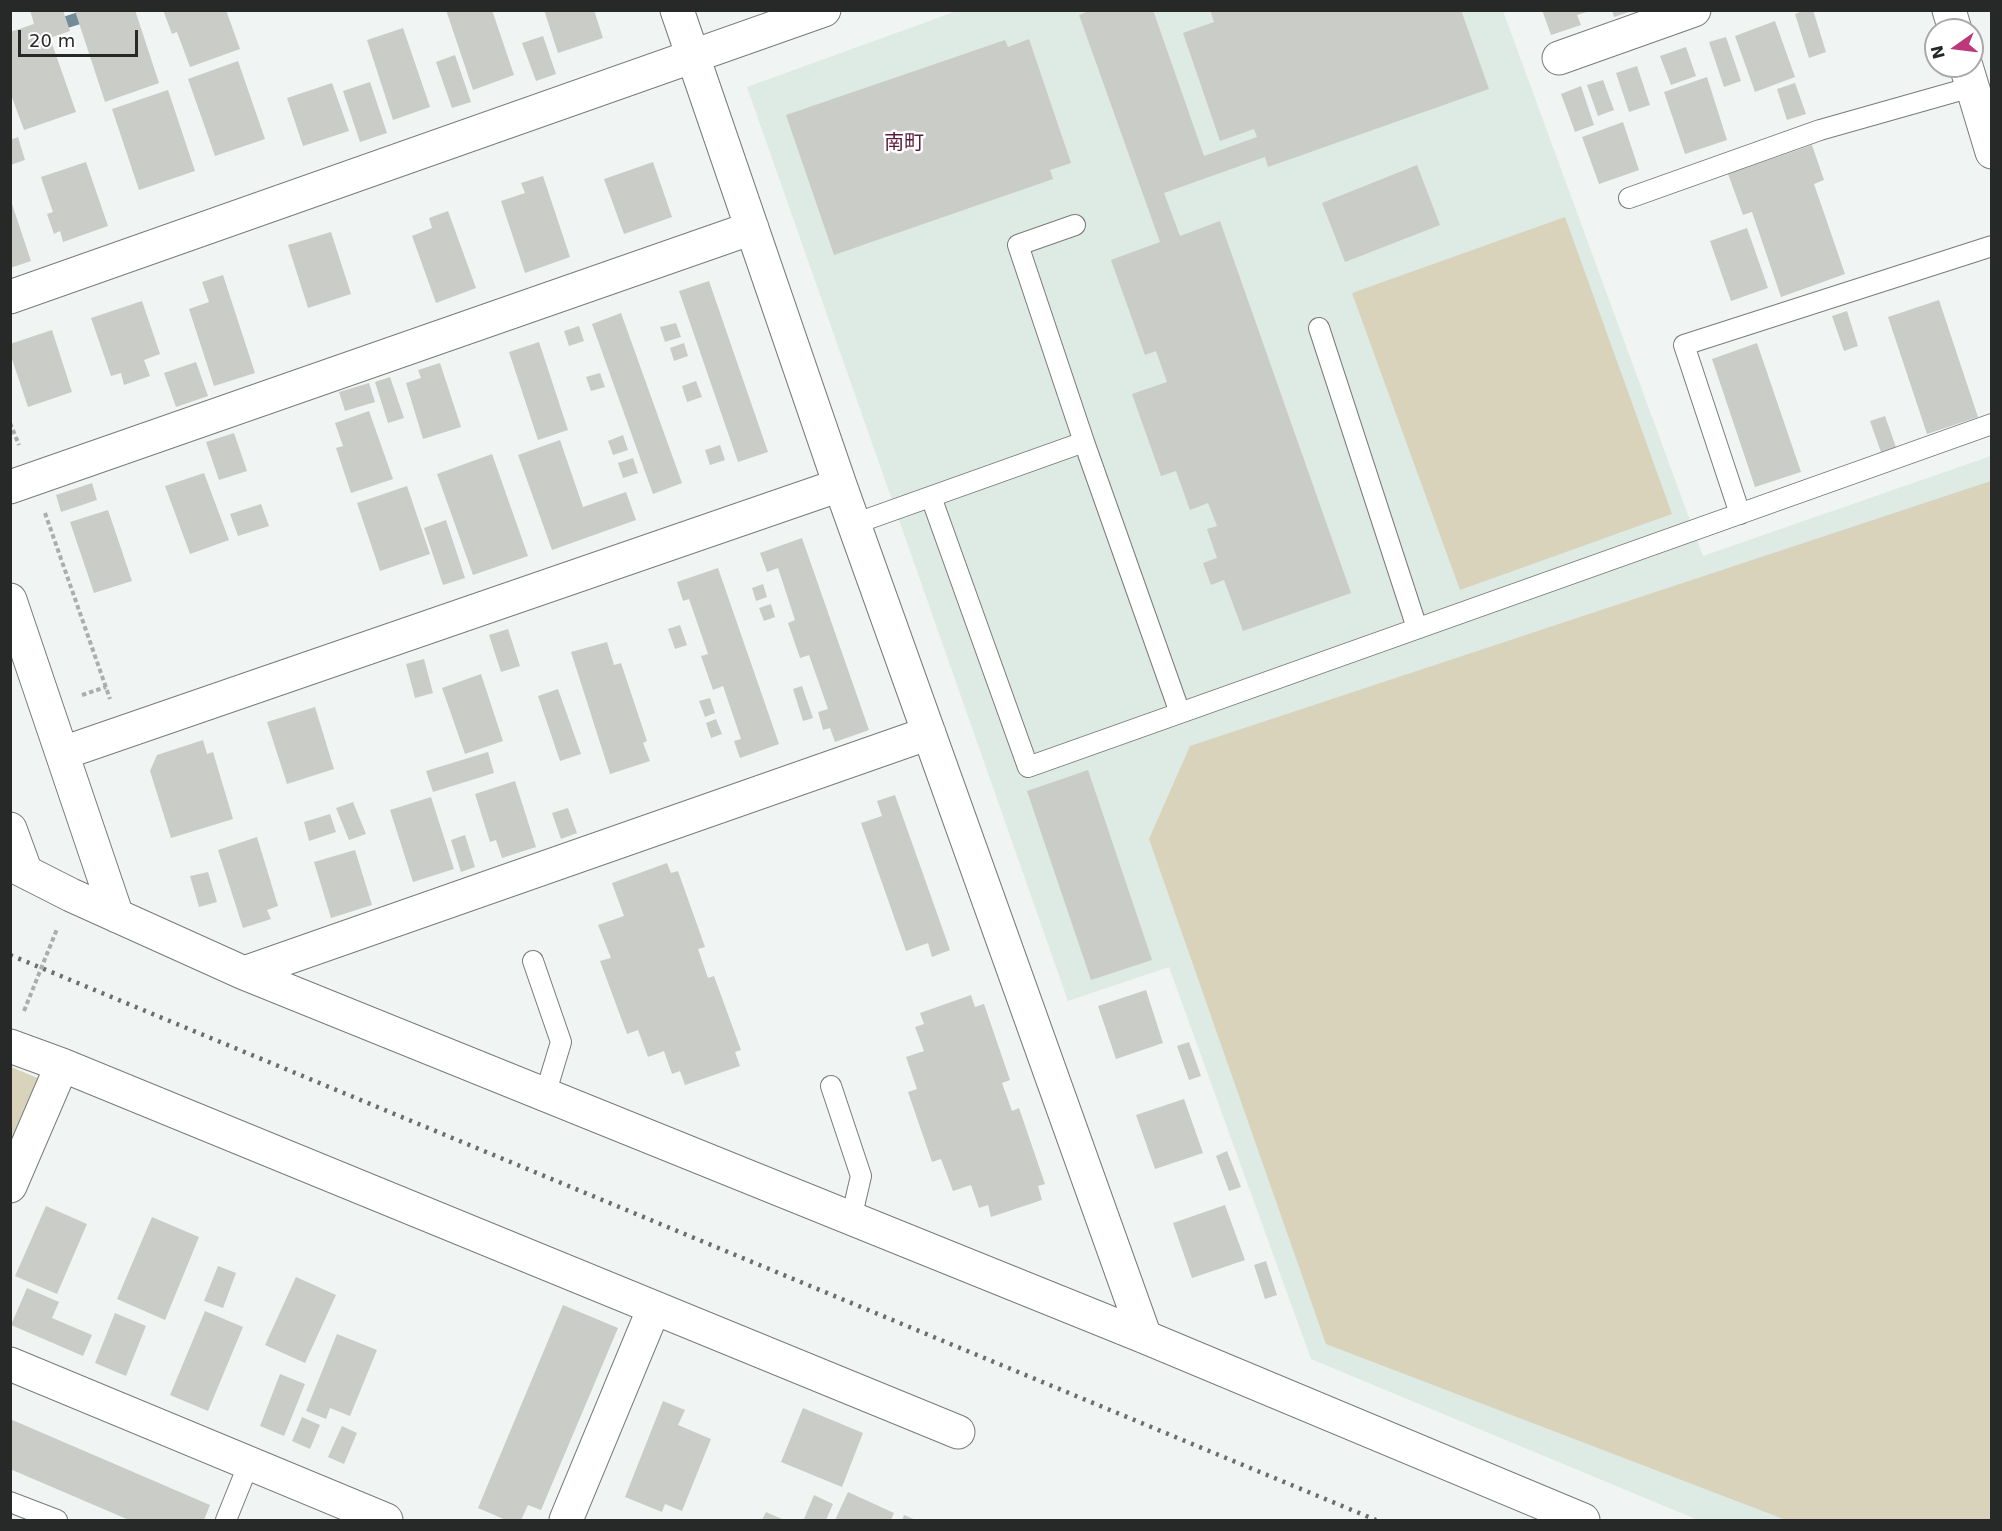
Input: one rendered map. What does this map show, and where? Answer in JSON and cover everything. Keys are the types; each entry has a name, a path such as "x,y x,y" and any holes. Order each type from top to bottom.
{"street":[{"path":"676,10 840,485 1145,1337"},
{"path":"10,297 824,10"},
{"path":"1558,58 1694,10"},
{"path":"1969,78 1992,152"},
{"path":"22,484 752,228"},
{"path":"63,753 840,485"},
{"path":"10,600 117,916"},
{"path":"244,973 928,733"},
{"path":"10,829 18,867 71,895 244,973 1145,1337 1583,1521"},
{"path":"11,1046 958,1432"},
{"path":"10,1186 62,1065"},
{"path":"566,1521 654,1308"},
{"path":"10,1364 386,1521"}],"lane":[{"path":"1629,198 1966,78"},
{"path":"1075,225 1018,245 1084,442 1180,713"},
{"path":"1740,514 1684,345 1992,246"},
{"path":"1319,328 1417,628"},
{"path":"931,497 1028,767 1992,424"},
{"path":"854,524 1084,442"},
{"path":"533,961 561,1042 545,1095"},
{"path":"831,1086 861,1176 851,1219"},
{"path":"226,1521 249,1463"},
{"path":"10,1502 57,1521"}],"path":[{"path":"10,423 22,484 122,732"},
{"path":"11,1046 71,895"}],"shaded area":[{"path":"957,11 1503,11 1703,556 1991,456 1991,1520 1698,1520 1311,1359 1169,967 1068,1001 747,87"},
{"path":"1565,217 1672,514 1460,590 1352,293"},
{"path":"1991,481 1991,1520 1786,1520 1326,1344 1149,839 1190,746"},
{"path":"11,1067 40,1079 11,1149"}],"building":[{"path":"30,10 63,10 70,31 50,38 76,112 24,130 10,92 10,32 34,24"},
{"path":"135,10 159,83 105,102 75,11"},
{"path":"163,10 226,10 240,49 190,67 177,32 172,34"},
{"path":"446,10 492,10 514,75 473,90"},
{"path":"544,10 594,10 603,38 558,53"},
{"path":"1091,10 1153,10 1204,156 1257,137 1254,129 1220,141 1183,33 1214,22 1210,10 1461,10 1489,89 1268,167 1265,157 1164,193 1180,236 1220,221 1351,593 1243,631 1224,580 1211,585 1203,563 1217,558 1207,529 1217,526 1208,503 1190,510 1176,471 1161,476 1132,394 1167,382 1156,351 1145,355 1111,260 1160,242 1079,15"},
{"path":"1542,10 1590,11 1577,15 1581,25 1551,35"},
{"path":"1612,10 1632,10 1632,11 1614,17"},
{"path":"1813,10 1826,52 1809,58 1795,14"},
{"path":"1775,21 1795,77 1755,92 1735,36"},
{"path":"403,28 430,107 393,120 367,40"},
{"path":"543,36 556,74 536,81 522,43"},
{"path":"1726,37 1741,81 1724,87 1709,42"},
{"path":"1029,39 1071,163 1050,170 1053,179 834,255 786,115 1005,40 1008,47"},
{"path":"1686,47 1696,76 1671,85 1660,56"},
{"path":"455,55 471,102 452,108 436,62"},
{"path":"238,61 265,139 215,156 188,79"},
{"path":"1637,66 1650,105 1629,112 1616,73"},
{"path":"1707,77 1727,140 1685,154 1664,92"},
{"path":"1603,80 1614,110 1598,116 1587,85"},
{"path":"370,82 387,133 360,142 343,91"},
{"path":"332,83 349,131 303,146 287,98"},
{"path":"1795,83 1806,114 1787,120 1777,89"},
{"path":"1581,86 1594,125 1575,132 1561,94"},
{"path":"168,90 195,171 139,190 112,109"},
{"path":"1623,122 1639,170 1599,184 1582,137"},
{"path":"18,137 25,160 10,165 10,140"},
{"path":"1812,145 1824,180 1814,184 1845,274 1781,297 1752,212 1743,215 1728,174"},
{"path":"86,162 108,226 63,242 60,231 54,234 47,214 53,212 41,177"},
{"path":"653,162 672,217 624,234 604,179"},
{"path":"1417,165 1440,225 1345,262 1322,203"},
{"path":"543,176 570,257 525,273 501,201 525,193 521,183"},
{"path":"10,198 31,261 10,268"},
{"path":"448,211 476,288 436,303 412,236 432,228 429,218"},
{"path":"1747,228 1768,288 1731,301 1710,241"},
{"path":"331,232 351,294 308,308 288,245"},
{"path":"223,275 255,373 214,386 189,309 209,302 202,282"},
{"path":"709,281 768,452 738,462 679,291"},
{"path":"1939,300 1978,417 1927,434 1888,317"},
{"path":"142,301 160,354 144,360 150,376 124,385 121,373 111,376 91,318"},
{"path":"1847,311 1858,346 1844,351 1832,316"},
{"path":"621,313 682,483 653,494 592,324"},
{"path":"676,323 681,337 665,342 660,327"},
{"path":"579,326 584,341 569,346 564,331"},
{"path":"52,330 72,392 28,407 10,353 10,344"},
{"path":"539,342 568,430 538,440 509,352"},
{"path":"684,343 688,356 674,361 670,348"},
{"path":"1757,343 1801,472 1755,487 1712,359"},
{"path":"196,362 208,396 176,407 164,373"},
{"path":"440,363 461,427 423,439 406,383 421,378 418,370"},
{"path":"600,373 605,387 591,391 586,377"},
{"path":"390,377 404,418 388,423 375,382"},
{"path":"696,381 702,397 687,402 682,386"},
{"path":"369,383 375,402 345,411 339,392"},
{"path":"369,411 393,479 351,493 336,448 343,446 335,423"},
{"path":"1885,416 1897,450 1882,455 1870,421"},
{"path":"234,433 247,471 219,480 206,442"},
{"path":"623,435 628,450 613,455 608,441"},
{"path":"560,440 583,507 626,492 636,520 552,550 518,455"},
{"path":"720,445 725,460 710,465 705,450"},
{"path":"492,454 528,556 473,575 437,474"},
{"path":"633,458 638,473 623,478 618,463"},
{"path":"204,473 229,540 190,554 165,486"},
{"path":"92,483 97,500 61,512 56,495"},
{"path":"407,486 430,554 380,571 357,503"},
{"path":"261,504 269,526 238,536 230,514"},
{"path":"108,510 132,581 94,593 70,522"},
{"path":"446,520 465,578 443,585 424,528"},
{"path":"802,538 869,730 835,742 830,728 823,730 818,712 828,709 809,655 800,658 788,623 795,620 778,568 767,572 760,553"},
{"path":"718,568 779,744 740,758 734,741 741,739 723,686 713,690 701,656 708,654 689,599 683,601 677,582"},
{"path":"763,584 767,597 756,601 752,588"},
{"path":"771,604 775,617 764,621 759,608"},
{"path":"680,625 687,645 675,649 668,629"},
{"path":"508,629 520,666 501,672 489,635"},
{"path":"607,642 614,665 621,663 647,741 643,743 650,761 610,774 571,652"},
{"path":"424,659 433,693 415,698 406,664"},
{"path":"481,674 503,741 465,754 442,688"},
{"path":"802,686 813,718 803,721 793,689"},
{"path":"558,689 581,754 560,761 538,696"},
{"path":"710,698 715,713 705,717 699,701"},
{"path":"315,707 334,769 287,784 267,722"},
{"path":"716,719 722,734 711,738 706,723"},
{"path":"203,740 207,754 213,752 233,819 171,838 150,771 157,755"},
{"path":"488,752 494,773 433,792 426,771"},
{"path":"1088,770 1152,960 1091,980 1027,791"},
{"path":"515,781 536,847 502,858 496,840 490,842 475,794"},
{"path":"895,795 950,950 932,957 928,943 906,951 861,823 882,816 877,801"},
{"path":"431,797 454,869 413,882 390,810"},
{"path":"353,802 366,834 349,840 336,808"},
{"path":"568,808 577,833 561,839 552,813"},
{"path":"330,814 336,832 309,841 304,822"},
{"path":"465,835 475,867 461,872 451,840"},
{"path":"257,837 278,906 267,910 271,919 243,928 218,850"},
{"path":"355,850 372,905 331,918 314,862"},
{"path":"667,863 671,873 678,871 705,947 698,949 708,978 714,976 741,1050 735,1052 740,1066 685,1085 680,1071 672,1074 664,1051 648,1057 638,1030 627,1034 600,961 611,958 598,925 624,916 612,883"},
{"path":"208,872 217,902 199,907 190,876"},
{"path":"1146,990 1163,1043 1116,1059 1098,1006"},
{"path":"971,995 975,1007 984,1004 1010,1080 1002,1083 1012,1111 1019,1108 1045,1184 1038,1186 1042,1200 991,1217 988,1205 979,1208 971,1185 953,1191 941,1159 932,1162 908,1092 917,1089 906,1057 924,1051 915,1027 924,1024 920,1013"},
{"path":"1189,1042 1201,1076 1189,1080 1177,1046"},
{"path":"1184,1099 1203,1153 1155,1169 1136,1115"},
{"path":"1227,1151 1241,1187 1229,1191 1216,1156"},
{"path":"1225,1205 1245,1260 1192,1278 1173,1223"},
{"path":"46,1206 87,1224 57,1294 15,1276"},
{"path":"152,1217 199,1237 165,1320 117,1299"},
{"path":"1266,1261 1277,1295 1265,1299 1254,1265"},
{"path":"218,1266 236,1273 223,1308 204,1301"},
{"path":"296,1277 336,1295 305,1363 265,1345"},
{"path":"27,1288 59,1302 52,1318 92,1335 83,1356 11,1325"},
{"path":"563,1305 618,1328 541,1510 528,1505 521,1520 506,1520 478,1508"},
{"path":"205,1311 243,1327 208,1411 170,1395"},
{"path":"115,1313 146,1326 126,1376 95,1363"},
{"path":"337,1334 377,1350 350,1416 330,1408 326,1419 306,1411"},
{"path":"280,1374 305,1384 284,1436 260,1426"},
{"path":"663,1401 685,1410 678,1425 711,1439 682,1511 665,1504 662,1512 625,1497"},
{"path":"803,1408 863,1433 842,1487 781,1462"},
{"path":"302,1417 320,1425 310,1449 292,1441"},
{"path":"10,1419 210,1505 204,1520 129,1520 10,1469"},
{"path":"342,1426 357,1433 344,1464 328,1457"},
{"path":"848,1492 894,1513 891,1520 835,1520"},
{"path":"814,1495 833,1504 826,1520 804,1519"},
{"path":"766,1512 784,1520 762,1520"},
{"path":"904,1515 916,1520 902,1520"}],"waterway":[{"path":"51,27 92,14"}],"railway":[{"path":"10,955 1376,1520"}],"district":[{"name":"南町","path":"904,144"}]}
